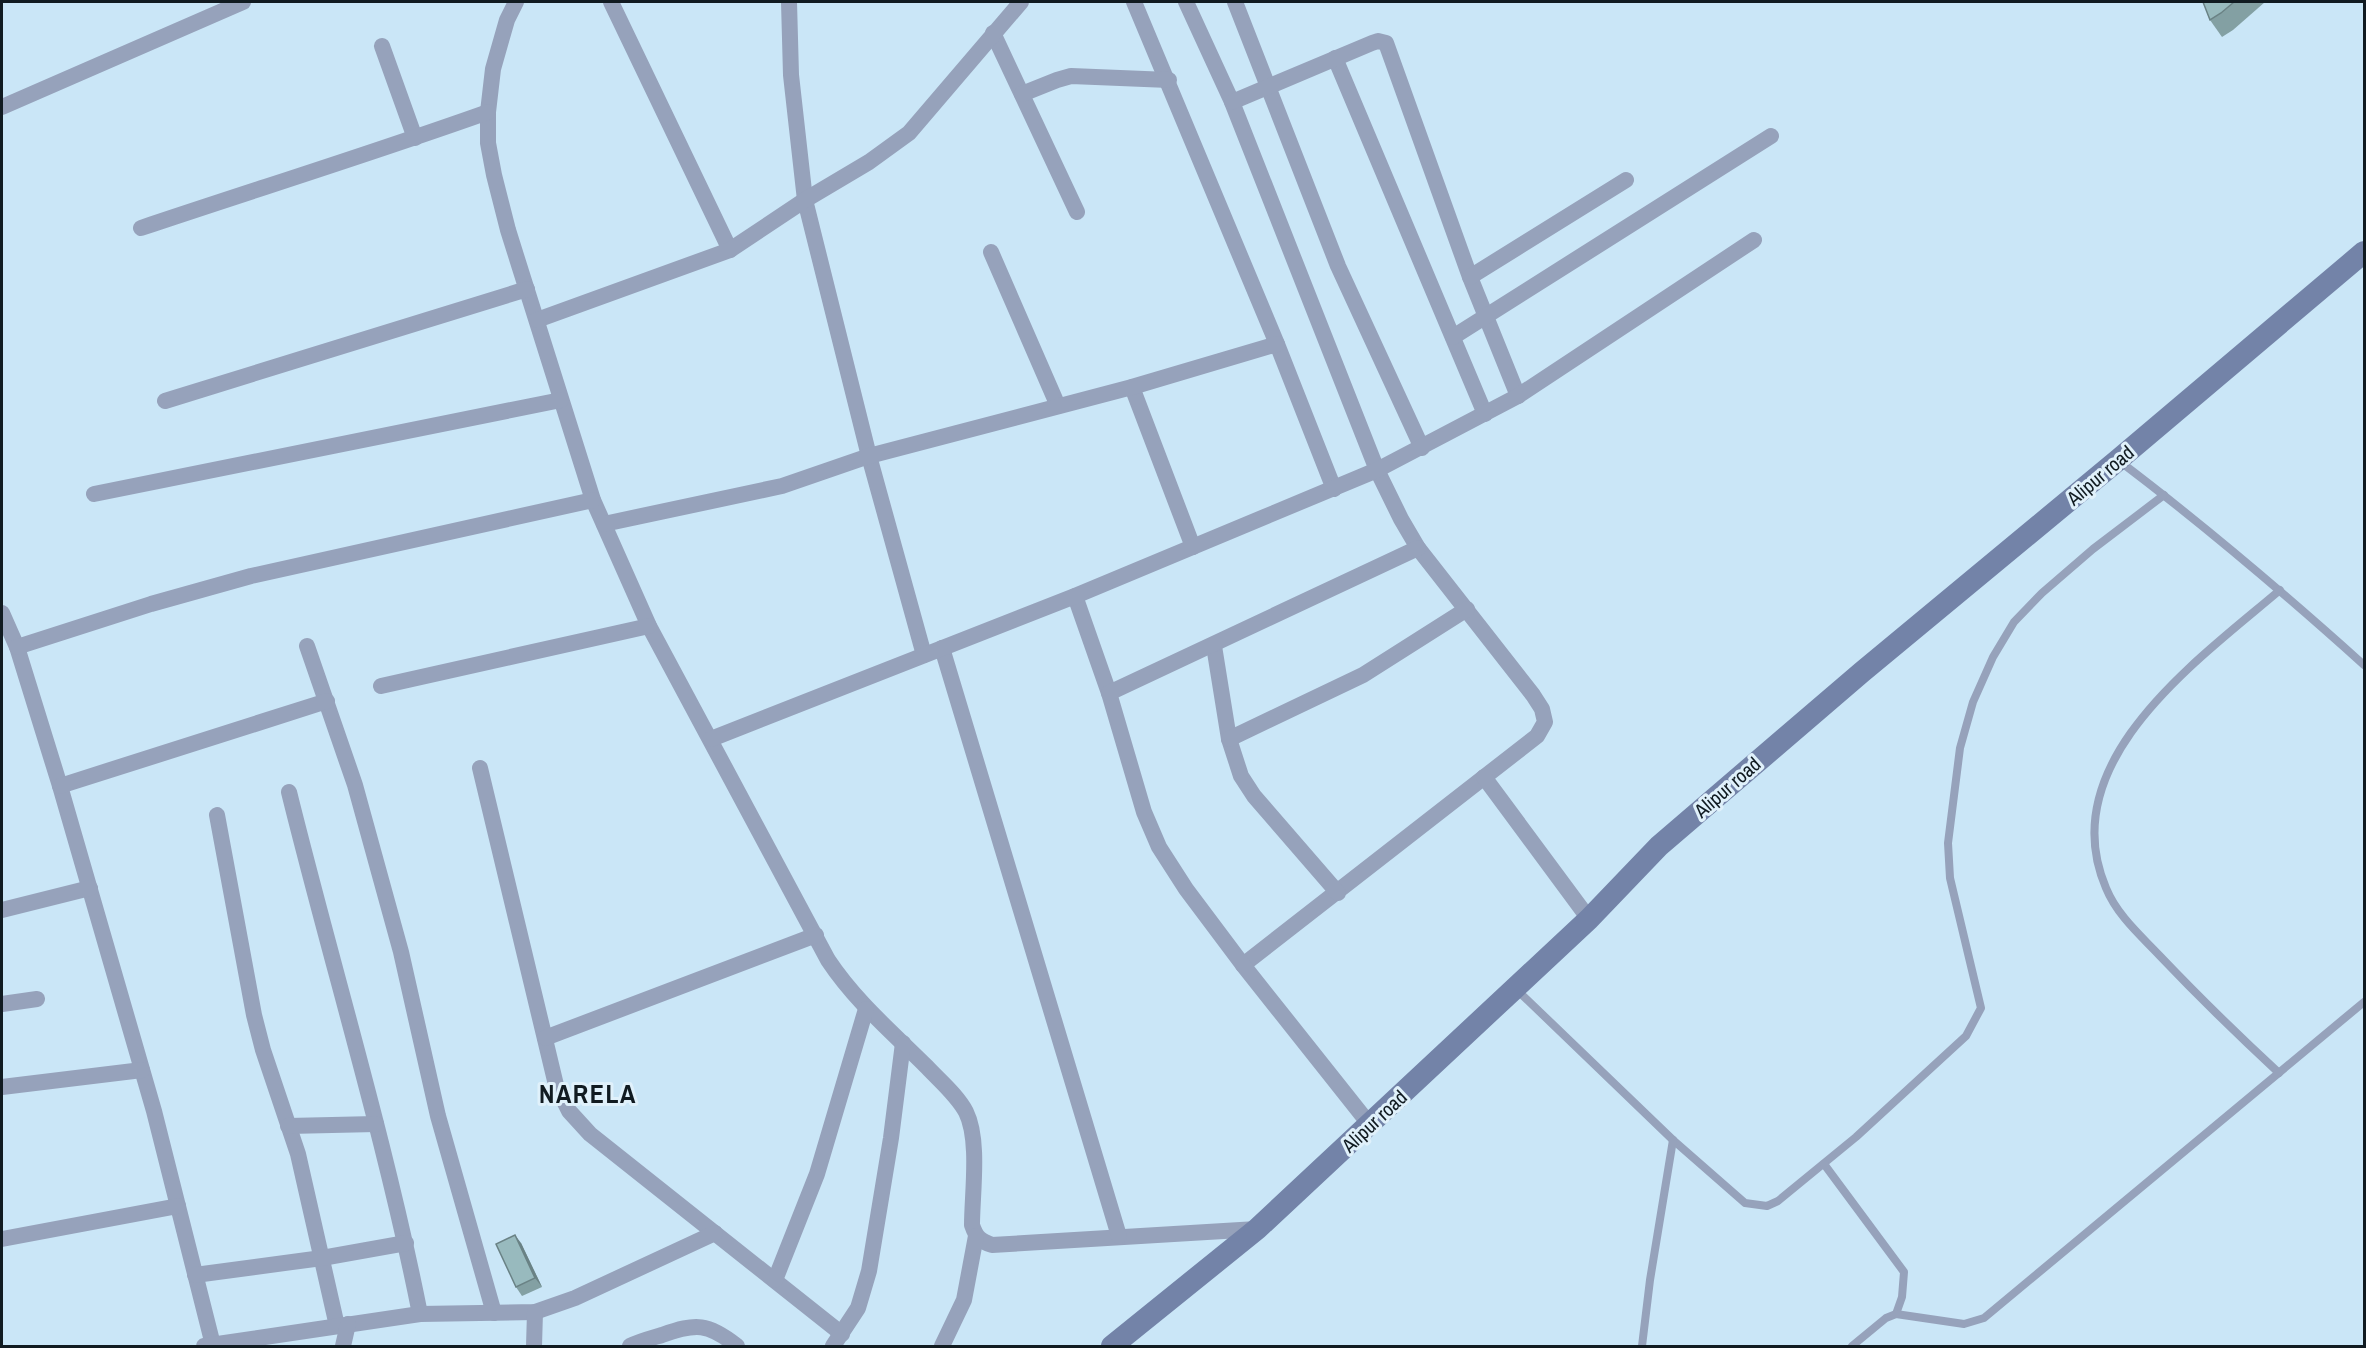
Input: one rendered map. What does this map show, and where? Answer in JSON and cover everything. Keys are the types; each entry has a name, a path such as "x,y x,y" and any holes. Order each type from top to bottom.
{"street":[{"path":"2,107 243,2"},
{"path":"516,2 507,21 493,69 488,112 488,143 508,230 593,500 650,626 843,983 866,1009 953,1094 966,1112 972,1133 972,1225 976,1236 982,1242 992,1245 1257,1229"},
{"path":"611,2 730,250"},
{"path":"789,2 790,75 805,200 869,456 924,655"},
{"path":"537,320 730,250 805,200 869,162 909,133 1021,2"},
{"path":"1134,2 1277,344 1334,489"},
{"path":"1186,2 1232,102 1377,470 1401,519 1418,548 1533,695 1542,709 1545,722 1537,736 1243,965"},
{"path":"1235,2 1338,266 1422,448"},
{"path":"993,33 1077,212"},
{"path":"1232,102 1378,41 1386,43 1470,277 1518,396"},
{"path":"382,46 415,138"},
{"path":"1335,58 1485,414"},
{"path":"1022,94 1071,76 1168,80"},
{"path":"141,228 488,112"},
{"path":"1453,337 1771,136"},
{"path":"1470,277 1626,180"},
{"path":"711,739 1075,596 1377,470 1518,396 1755,240"},
{"path":"991,252 1058,406"},
{"name":"Alipur road","path":"1112,1347 1257,1229 1589,919 1659,846 1862,672 2364,252"},
{"path":"165,401 527,289"},
{"path":"604,524 782,486 869,456 1132,387 1277,344"},
{"path":"1132,387 1193,548"},
{"path":"94,494 561,400"},
{"path":"17,647 151,604 251,576 593,500"},
{"path":"1109,693 1214,646 1418,548"},
{"path":"1075,596 1109,693 1144,812 1159,848 1186,889 1243,965 1370,1125"},
{"path":"1229,739 1363,675 1467,609"},
{"path":"2,613 17,647 60,786 142,1070 195,1275 208,1346 420,1314 535,1312 575,1298 715,1233"},
{"path":"381,686 650,626"},
{"path":"307,646 355,785 398,941 438,1116 494,1313"},
{"path":"1214,646 1229,739 1241,776 1254,796 1338,893"},
{"path":"942,648 1119,1236"},
{"path":"60,786 327,701"},
{"path":"480,768 556,1085 569,1111 590,1134 775,1280 837,1340 858,1308 869,1271 891,1138 903,1043"},
{"path":"1484,777 1589,919"},
{"path":"289,792 406,1243 420,1314"},
{"path":"218,815 254,1015 308,1193 322,1258 343,1325 343,1347"},
{"path":"2,910 90,888"},
{"path":"544,1038 816,935"},
{"path":"2,1004 37,999"},
{"path":"775,1280 817,1174 866,1009"},
{"path":"2,1087 142,1070"},
{"path":"288,1126 376,1124"},
{"path":"2,1239 178,1206"},
{"path":"942,1347 964,1300 976,1236"},
{"path":"195,1275 322,1258 406,1243"},
{"path":"534,1347 535,1312"},
{"path":"630,1347 685,1327 697,1326 720,1332 737,1347"}],"lane":[{"path":"2118,460 2280,590 2364,665"},
{"path":"1515,988 1673,1140 1745,1203 1767,1206 1778,1201 1824,1164 1966,1036 1981,1008 1950,878 1948,843 1960,748 1973,702 1993,657 2014,622 2042,593 2093,549 2164,495"},
{"path":"2279,1073 2211,1010 2125,919 2106,889 2095,850 2094,821 2103,782 2125,741 2146,713 2177,679 2280,590"},
{"path":"1852,1347 1886,1317 1896,1314 1964,1324 1984,1317 2364,1002"},
{"path":"1642,1347 1650,1280 1673,1140"},
{"path":"1824,1164 1904,1272 1902,1297 1896,1314"}],"building":[{"path":"2203,2 2234,2 2210,20"},
{"path":"515,1235 535,1278 516,1287 496,1244"}],"district":[{"name":"NARELA","path":"588,1093"}]}
